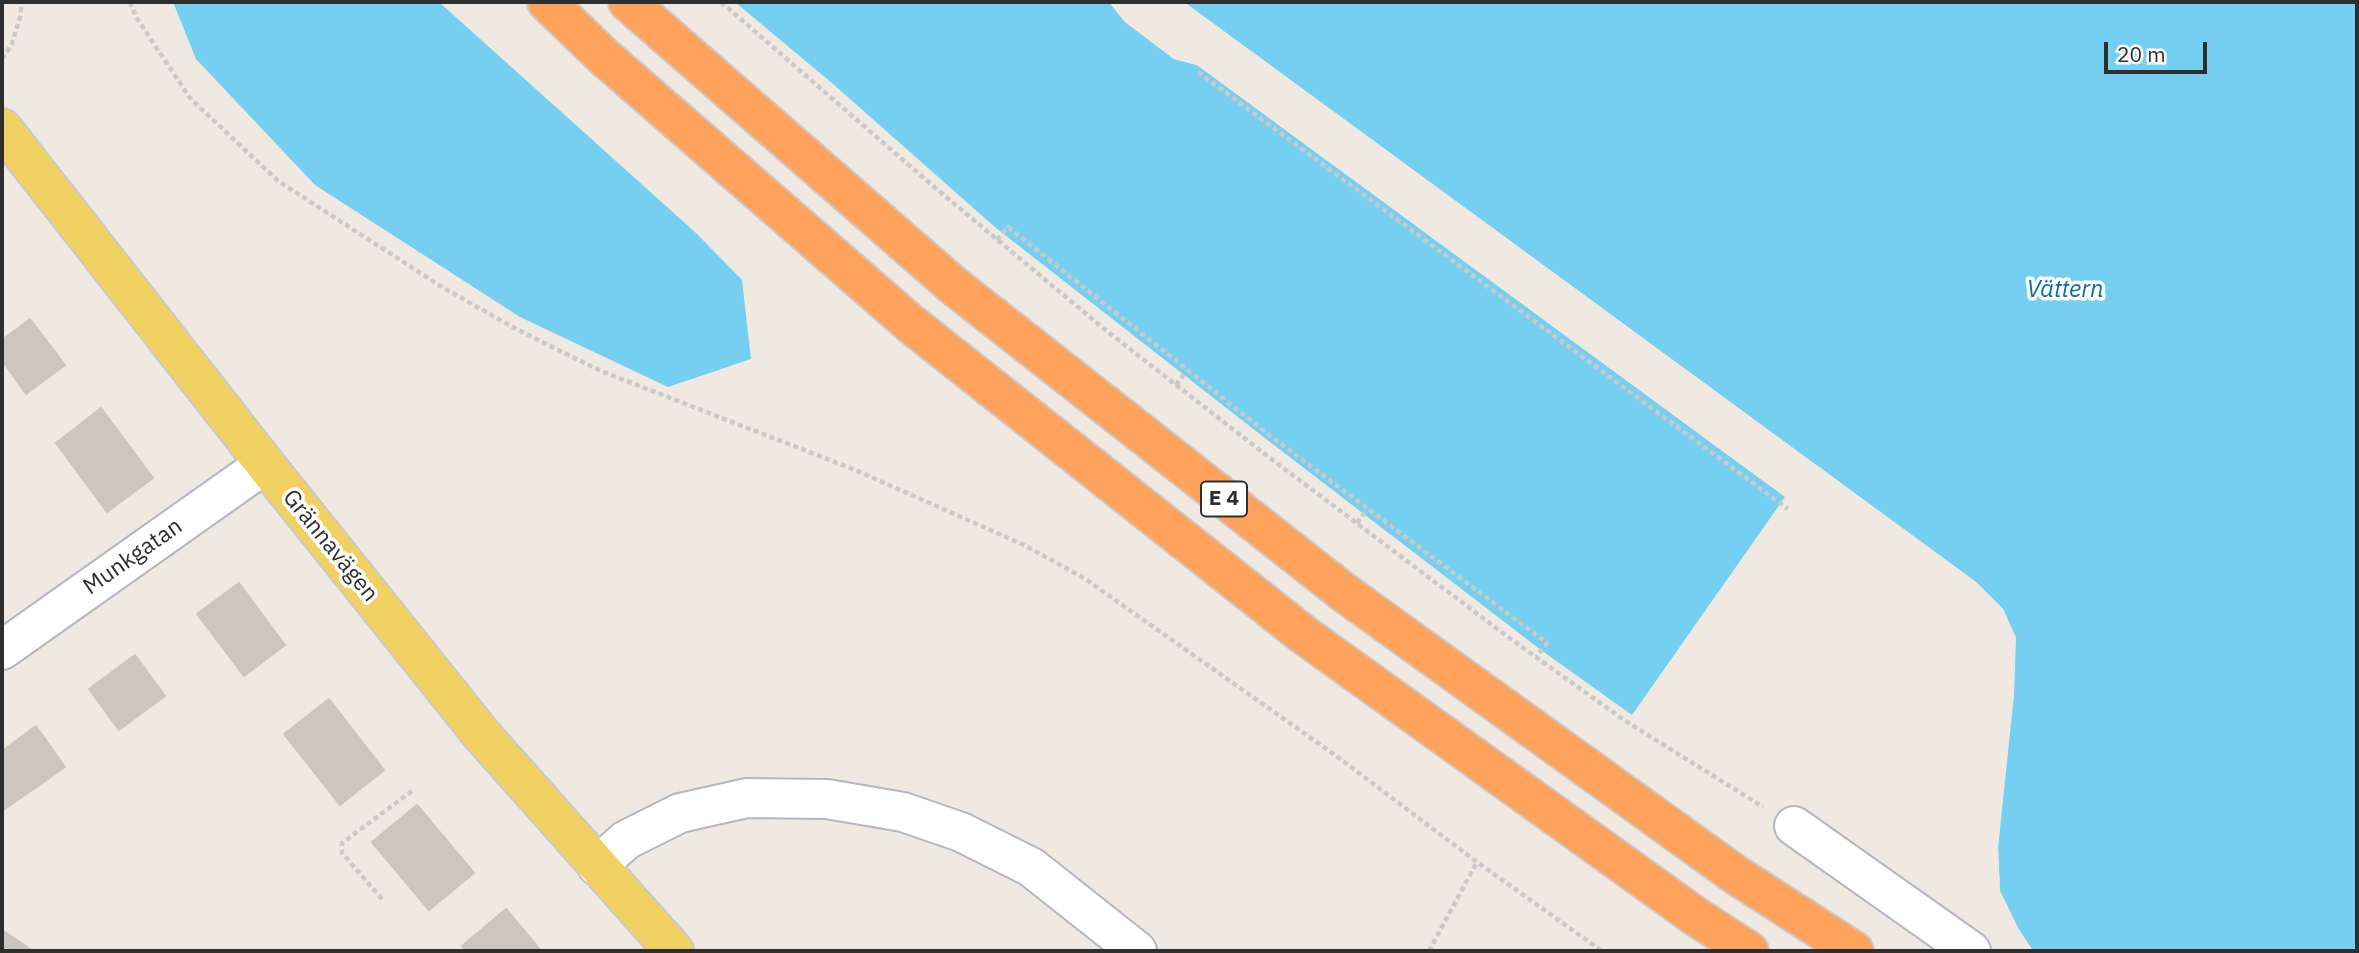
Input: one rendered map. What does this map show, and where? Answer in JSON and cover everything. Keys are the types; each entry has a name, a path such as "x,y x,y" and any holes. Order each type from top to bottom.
{"highway":[{"name":"E 4","path":"547,2 603,56 911,324 1238,583 1337,659 1695,916 1749,951"},
{"name":"E 4","path":"628,2 954,286 1335,585 1725,867 1854,951"}],"main road":[{"name":"Grännavägen","path":"2,128 265,464 482,735 674,951"}],"street":[{"name":"Munkgatan","path":"2,650 265,464"},
{"path":"597,866 626,840 680,813 747,798 827,799 903,812 961,832 1031,867 1137,951"},
{"path":"1794,826 1971,951"}],"path":[{"path":"2,59 12,44 22,2"},
{"path":"130,2 136,17 190,98 278,181 442,287 518,330 601,371 853,469 1024,545 1072,571 1335,755 1477,862 1602,951"},
{"path":"721,2 933,187 1176,385 1536,657 1624,720 1794,826"},
{"path":"1198,72 1788,509"},
{"path":"997,240 1007,227 1367,509 1547,643 1536,657"},
{"path":"1176,385 1187,370"},
{"path":"1357,523 1367,509"},
{"path":"382,899 342,853 342,843 412,791"},
{"path":"1429,951 1477,862"}],"water":[{"path":"173,2 439,2 696,233 742,280 751,359 668,387 520,317 315,185 196,59"},
{"path":"735,2 1109,2 1125,22 1174,59 1197,65 1785,497 1632,715 1541,650 996,228 833,84"},
{"name":"Vättern","path":"1184,2 2357,2 2357,951 2033,951 2000,891 1998,848 2016,638 2003,609 1976,582"}],"pier":[{"path":"1109,2 1113,2 1127,20 1175,56 1199,62 1788,494 1788,499 1197,65 1174,59 1125,22"},
{"path":"1180,2 1184,2 1976,582 2003,609 2016,638 2014,695 1998,848 2000,891 2033,951 2029,951 2015,930 1997,892 1995,848 2011,695 2013,639 2000,611 1973,584"}],"building":[{"path":"30,319 65,365 26,394 2,360 2,340"},
{"path":"101,408 153,478 107,512 56,443"},
{"path":"239,583 285,645 244,676 197,614"},
{"path":"135,655 165,696 119,730 89,689"},
{"path":"329,699 384,770 340,805 284,734"},
{"path":"36,726 65,767 2,811 2,751"},
{"path":"417,805 474,873 429,910 372,842"},
{"path":"506,909 541,951 467,951 462,946"},
{"path":"2,930 33,951 2,951"}]}
